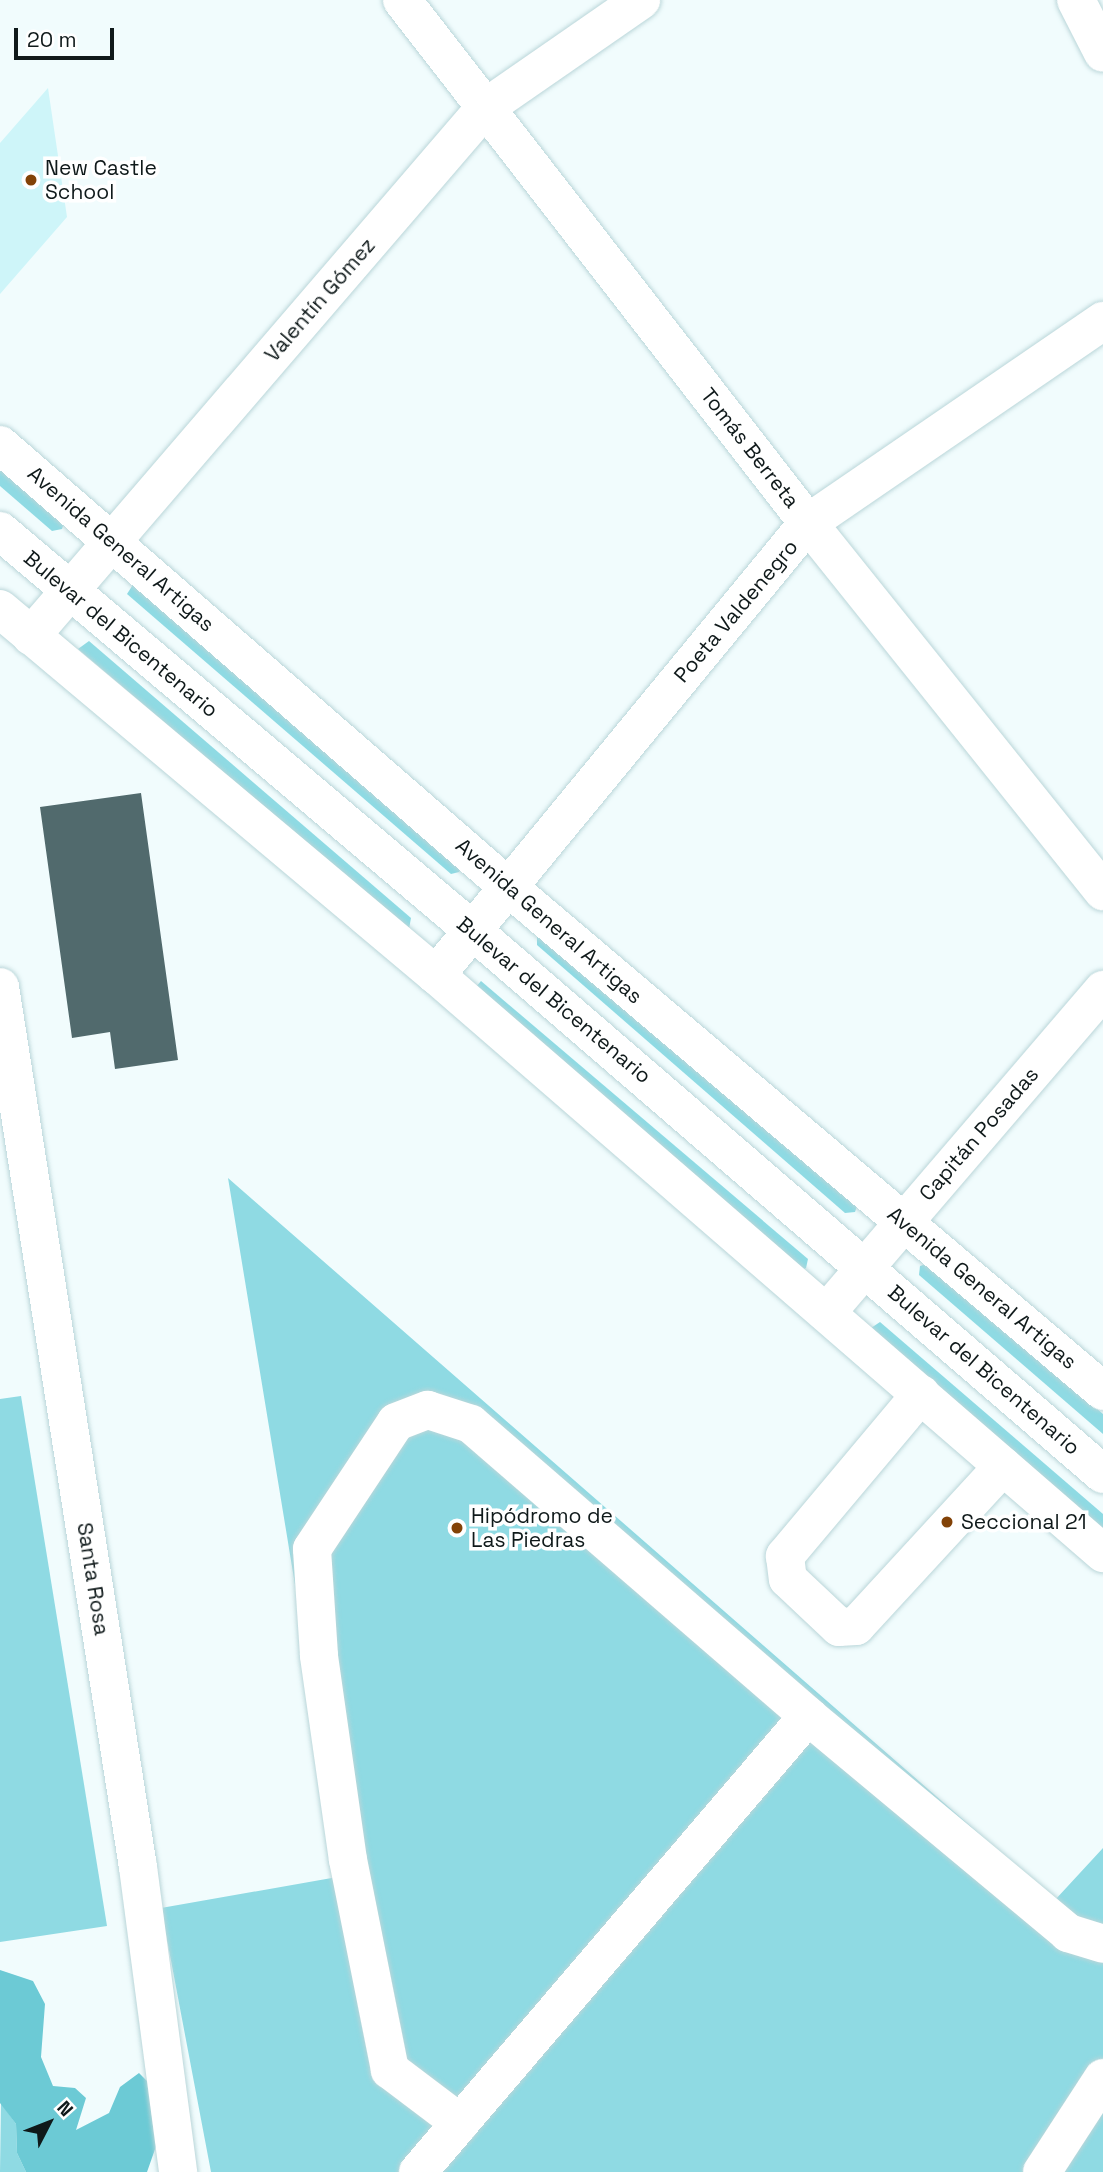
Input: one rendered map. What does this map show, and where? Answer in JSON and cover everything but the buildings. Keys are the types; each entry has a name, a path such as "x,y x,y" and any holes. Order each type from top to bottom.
{"street":[{"name":"Tomás Berreta","path":"402,0 808,523 1103,891"},
{"name":"Valentín Gómez","path":"31,636 485,108 641,0"},
{"path":"1076,0 1103,53"},
{"name":"Poeta Valdenegro","path":"436,975 808,523 1103,321"},
{"name":"Avenida General Artigas","path":"0,445 508,886 1103,1391"},
{"name":"Bulevar del Bicentenario","path":"0,531 866,1266 1103,1474"},
{"path":"0,608 436,975 828,1311 1103,1553"},
{"name":"Santa Rosa","path":"0,987 138,1867 178,2172"},
{"name":"Capitán Posadas","path":"828,1311 1103,990"},
{"path":"921,1394 785,1556 788,1579 839,1627 856,1626 1003,1466"},
{"path":"460,2123 390,2070 348,1860 319,1655 312,1549 397,1422 428,1410 471,1423 808,1716 1068,1933 1103,1944"},
{"path":"418,2172 808,1716"},
{"path":"1042,2172 1103,2078"}],"shaded area":[{"name":"New Castle School","path":"48,88 67,217 0,294 0,143"},
{"path":"0,465 64,523 62,529 52,531 0,486"},
{"path":"134,583 462,867 459,872 451,874 127,594"},
{"path":"89,641 411,918 409,929 78,649"},
{"path":"537,936 857,1206 855,1212 845,1213 537,945"},
{"path":"481,981 808,1259 806,1268 802,1270 475,988"},
{"name":"Hipódromo de Las Piedras","path":"228,1178 1055,1900 1103,1848 1103,2172 211,2172 161,1908 343,1876"},
{"path":"929,1263 1103,1414 1103,1434 919,1275 920,1266"},
{"path":"880,1322 1103,1514 1103,1535 868,1330"},
{"path":"21,1396 107,1926 0,1942 0,1399"},
{"path":"0,1970 33,1981 45,2004 41,2057 53,2086 75,2088 86,2098 76,2130 109,2113 120,2087 139,2073 157,2091 159,2138 147,2172 26,2172 17,2153 16,2124 0,2103"},
{"path":"1,2103 16,2124 17,2153 26,2172 0,2172"}],"place":[{"name":"New Castle School","path":"31,180"},
{"name":"Seccional 21","path":"947,1522"},
{"name":"Hipódromo de Las Piedras","path":"457,1528"}]}
